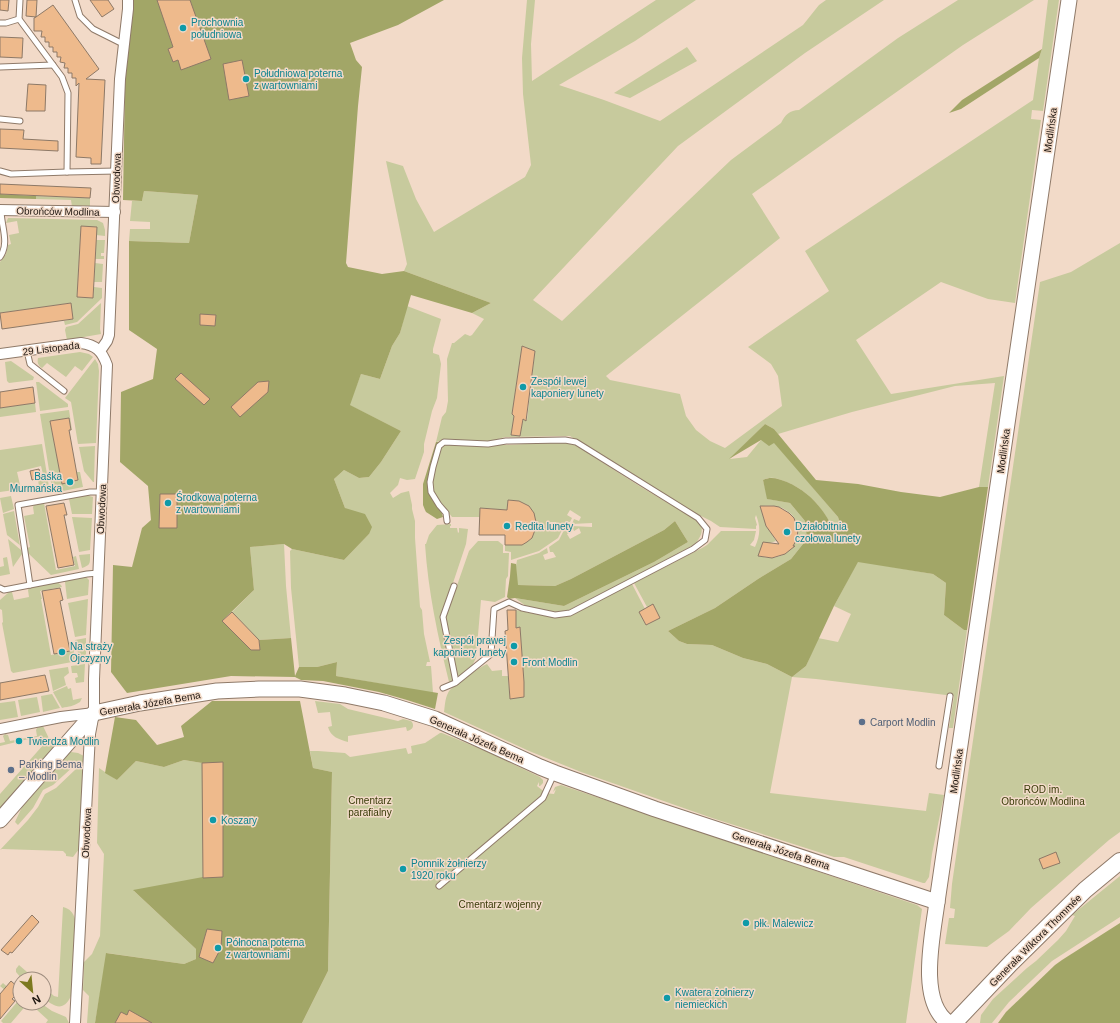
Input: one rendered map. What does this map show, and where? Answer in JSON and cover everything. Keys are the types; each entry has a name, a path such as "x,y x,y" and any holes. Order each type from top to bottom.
{"main road":[{"name":"Generała Wiktora Thommée","path":"954,1023 1085,890 1120,861"}],"street":[{"name":"Obwodowa","path":"75,1023 90,734 94,713 98,573 108,374 105,358 100,350 108,341 109,335 120,79 128,0"},
{"name":"Modlińska","path":"949,1023 944,1020 932,999 930,959 1068,0"},
{"name":"Obrońców Modlina","path":"0,210 115,212"},
{"name":"29 Listopada","path":"0,354 81,343 91,344 100,350"},
{"name":"Generała Józefa Bema","path":"0,729 68,716 94,713 140,703 217,691 293,689 345,695 384,704 435,719 555,773 662,812 937,902"},
{"path":"0,820 94,713"}],"lane":[{"path":"20,0 19,19 62,77 68,93 68,172"},
{"path":"75,0 80,16 93,29 123,44"},
{"path":"0,22 19,19"},
{"path":"0,67 53,65"},
{"path":"0,119 20,121"},
{"path":"0,171 11,174 117,171"},
{"path":"0,210 5,237 4,247 0,257"},
{"path":"27,351 30,364 64,391"},
{"path":"443,688 456,682 491,654 494,609 509,602 522,608 555,615 570,613 693,550 705,540 707,529 698,518 576,442 565,440 506,441 488,444 444,442 439,446 430,482 431,492 446,513 447,521"},
{"path":"30,585 18,505 90,492 102,492"},
{"path":"0,588 4,590 98,573"},
{"path":"454,586 443,617 456,682"},
{"path":"939,766 950,696"},
{"path":"439,886 543,798 555,773"}],"green space":[{"path":"133,0 444,0 398,25 350,43 356,60 362,67 346,263 348,267 382,274 404,271 491,303 472,313 411,295 400,333 392,346 380,379 361,374 350,405 401,431 381,462 369,477 359,478 344,470 334,479 345,508 365,514 372,527 369,534 344,560 292,549 284,544 250,547 254,590 222,621 251,650 260,650 259,640 291,638 295,676 299,667 317,667 337,662 336,676 438,693 435,709 379,692 323,681 301,680 295,677 231,676 127,693 111,672 113,565 132,567 142,528 151,520 148,486 120,462 121,392 153,379 157,349 129,330 129,241 189,243 198,195 144,191 142,201 123,200 125,82"},
{"path":"527,0 535,0 531,44 532,81 656,0 696,0 635,41 559,85 660,121 803,25 819,5 826,0 884,0 805,53 678,146 533,300 562,321 731,160 781,123 788,114 799,110 898,38 958,0 1034,0 963,45 752,194 780,238 606,376 610,380 680,394 686,416 696,430 710,441 725,448 782,406 778,376 771,364 748,347 829,291 805,251 1033,100 1039,58 1042,49 1048,0 1059,0 1043,111 1032,110 1031,119 1041,120 1015,303 988,299 941,282 856,340 891,394 1004,376 988,487 979,487 995,383 955,386 852,412 778,434 774,429 765,424 730,459 747,457 761,440 774,442 838,517 840,523 832,526 818,505 806,493 792,484 774,478 763,480 768,499 790,503 805,521 807,539 791,559 715,608 668,631 679,641 687,644 712,645 743,658 767,664 792,677 770,793 926,811 929,793 944,795 929,877 925,883 844,857 834,857 712,818 581,772 529,751 444,712 446,698 450,690 466,677 487,664 492,671 502,670 502,676 508,676 510,699 524,696 520,627 516,628 516,610 550,616 564,616 632,584 645,609 639,612 646,625 659,618 653,605 647,607 634,583 702,548 721,531 756,531 754,540 750,545 755,547 759,535 759,524 756,515 756,529 720,527 691,511 570,436 505,437 492,441 445,440 436,442 442,417 446,412 448,401 447,359 452,343 465,334 470,336 472,335 484,319 472,313 491,303 404,271 407,264 386,161 403,166 416,199 434,232 525,177 531,165 523,94 522,58","holes":["522,346 535,351 527,420 523,419 520,436 512,435 514,416 512,414","760,506 779,507 790,513 796,521 798,531 796,540 791,549 783,555 772,558 759,556 763,543 776,541 773,536 776,534 764,519"]},
{"path":"687,47 697,61 630,98 614,93"},
{"path":"1042,49 1039,58 961,109 949,113 962,100"},
{"path":"144,191 198,195 189,243 129,241 130,229 150,229 150,222 130,221 132,201 142,201"},
{"path":"0,194 36,196 36,199 0,198"},
{"path":"36,196 90,198 90,207 72,207 71,200 36,199"},
{"path":"8,218 97,220 103,223 105,236 96,235 81,227 77,297 93,298 94,287 102,288 102,298 77,322 65,325 64,321 73,319 70,303 0,313 0,262 6,254 8,245 11,244 9,235 19,233 17,221 6,223"},
{"path":"96,240 105,240 104,253 101,253 101,256 104,256 104,259 95,259"},
{"name":"ROD im. Obrońców Modlina","path":"1120,243 1120,832 1031,908 1009,931 987,947 945,944 949,918 954,918 955,909 950,908 952,884 1040,282 1071,272"},
{"path":"95,263 103,264 102,282 94,282"},
{"path":"101,303 101,334 67,340 65,330 66,327 78,324"},
{"path":"407,306 441,319 433,349 433,353 439,355 441,364 437,398 432,411 424,444 424,452 415,479 407,480 400,478 398,485 390,493 393,498 401,493 409,491 415,521 420,607 422,610 424,634 430,662 427,662 426,666 431,666 433,693 336,676 337,662 317,667 299,667 291,588 290,551 292,549 344,560 369,534 345,508 334,479 344,470 359,478 369,477 381,462 401,431 349,405 361,374 380,379 392,346 400,333"},
{"path":"80,352 89,354 93,357 82,371 75,366 66,377 47,363 42,368 38,363 38,358"},
{"path":"95,359 98,364 99,371 96,443 78,444 71,402 65,398"},
{"path":"11,361 34,377 33,380 9,383 7,381 5,362"},
{"path":"36,382 39,382 68,404 68,407 40,411"},
{"path":"35,403 36,412 0,417 0,408"},
{"path":"69,410 72,430 69,418 50,421 62,483 78,480 76,472 80,472 83,487 58,492 52,489 40,414"},
{"path":"765,424 774,429 816,480 858,484 940,497 979,487 988,487 967,630 964,630 944,615 946,583 933,574 858,562 834,606 806,666 792,677 767,664 743,658 712,645 687,644 679,641 668,631 715,608 791,559 807,539 805,521 790,503 767,499 763,480 775,478 795,486 814,500 824,512 832,526 840,523 838,517 774,443 769,446 761,440 729,459"},
{"path":"436,442 439,442 431,464 428,482 443,517 437,519 426,512 423,505 423,484"},
{"path":"560,442 576,445 639,486 689,515 698,522 702,531 694,546 569,610 556,612 526,606 515,598 564,606 654,562 688,542 675,521 664,530 555,586 517,585 517,560 539,553 547,548 548,553 543,555 545,560 556,557 553,552 550,552 549,547 559,540 565,528 570,528 572,532 567,534 570,539 581,533 579,528 574,531 572,526 592,527 592,523 572,524 574,519 579,521 581,517 570,510 567,515 572,518 570,522 557,524 556,522 550,522 551,529 557,529 557,526 564,526 558,538 539,551 511,560 511,552 505,551 505,545 522,545 532,538 535,530 536,522 529,506 519,501 508,500 507,510 480,508 480,517 452,517 433,492 432,482 440,450 443,445 450,444 506,445"},
{"path":"42,444 49,487 45,485 39,486 38,480 44,478 41,466 17,472 21,489 0,492 0,450"},
{"path":"95,446 93,482 84,471 79,447"},
{"path":"86,495 93,497 92,514 72,514 69,499"},
{"path":"11,496 14,509 3,513 0,498"},
{"path":"44,503 56,570 75,566 73,557 76,556 79,569 51,575 28,553 27,548 30,547 24,516 34,514 34,505"},
{"path":"14,511 20,545 7,535 3,514"},
{"path":"72,517 92,518 90,550 79,552"},
{"path":"675,521 688,542 654,562 564,606 515,598 509,599 507,597 511,563 516,564 518,585 555,586 664,530"},
{"path":"451,524 450,528 457,528 458,533 459,528 468,529 466,544 442,616 454,677 452,681 449,682 434,614 428,579 425,544 429,535 437,525"},
{"path":"8,539 21,550 22,554 13,567"},
{"path":"478,541 498,541 503,545 503,553 509,553 505,597 495,602 481,600 476,658 472,666 458,678 445,620 469,551"},
{"path":"284,544 291,638 259,640 232,612 254,590 250,547"},
{"path":"90,554 89,563 87,566 82,568 79,555"},
{"path":"7,557 10,574 0,576 0,567 4,566 3,558"},
{"path":"858,561 933,574 946,583 944,615 964,630 967,630 953,728 949,728 954,696 792,677 806,666 818,638 838,642 851,614 834,606"},
{"path":"86,577 89,580 88,595 67,599 66,580"},
{"path":"57,582 62,587 40,591 51,655 71,651 69,642 72,642 75,658 72,662 13,673 11,671 2,623 0,600 9,592 12,592 14,600 29,597 29,588"},
{"path":"88,599 86,635 75,637 68,603"},
{"path":"86,638 86,655 79,657 75,640"},
{"path":"85,664 84,682 76,683 75,678 78,677 77,673 72,673 71,666"},
{"path":"68,667 69,673 64,677 66,685 53,691 49,670"},
{"path":"67,686 68,689 71,688 73,700 82,698 77,704 62,708 53,692"},
{"path":"52,694 60,708 43,712 41,696"},
{"path":"37,697 40,712 21,716 18,700"},
{"path":"15,701 18,717 0,720 0,703"},
{"path":"212,701 300,701 313,768 332,772 328,971 302,1023 95,1023 106,953 184,964 196,959 196,949 133,890 203,877 202,763 184,760 164,767 136,761 117,780 105,773 115,717 136,720 157,745 184,737 181,726"},
{"path":"315,701 340,704 348,709 398,721 403,719 411,721 413,727 411,730 407,731 406,727 348,736 348,742 338,739 331,733 328,727 332,726 330,712 318,713"},
{"path":"43,726 53,747 52,749 0,808 0,794 44,744 41,736 0,746 0,743 5,742 3,736 5,734 8,735 10,741 37,736 37,728"},
{"name":"Cmentarz wojenny","path":"440,733 488,752 540,777 543,780 543,783 539,786 539,782 537,786 547,793 554,794 556,789 553,792 555,787 561,785 917,905 922,909 906,1023 302,1023 328,971 332,772 313,768 310,751 345,753 350,757 406,748 408,754 412,753 411,746 425,743"},
{"path":"71,752 84,756 83,764 79,763 75,765 53,785 43,790 33,808 18,825 15,822 22,807 67,755 66,753"},
{"path":"184,760 202,763 203,878 134,891 196,949 196,959 184,964 107,953 95,1023 87,1023 89,996 83,990 84,962 92,954 100,936 104,854 97,843 99,768 117,780 136,761 164,767"},
{"path":"83,768 79,849 73,857 66,856 63,851 0,850 28,820 38,807 45,794 56,788 76,769"},
{"path":"1120,876 1120,917 1052,961 1009,1002 992,1023 980,1023 981,1015 993,999 1036,961 1066,931 1075,916 1072,915"},
{"path":"63,907 71,911 75,919 71,996 62,1006 52,1004 52,994 58,997"},
{"path":"1120,923 1120,1023 998,1023 1006,1012 1055,965"},
{"path":"19,965 26,971 16,971"},
{"path":"3,983 12,991 12,996 0,986"},
{"path":"12,1008 12,1011 21,1011 11,1023 3,1023 1,1021"},
{"path":"38,1011 52,1011 66,1017 69,1023 46,1023 48,1020"}],"building":[{"path":"0,0 9,0 8,11 0,10"},
{"path":"27,0 37,0 36,17 26,16"},
{"path":"90,0 108,0 114,9 102,17"},
{"name":"Prochownia południowa","path":"157,0 190,0 211,59 181,70 178,60 173,62 168,49 173,47"},
{"path":"53,5 99,69 86,79 105,80 101,164 91,164 91,158 76,157 79,83 76,86 76,78 72,78 72,73 68,73 68,68 64,68 65,63 60,62 61,57 57,57 57,52 53,52 53,47 49,47 49,42 45,42 45,37 41,37 42,31 34,31 34,18"},
{"path":"0,37 23,38 22,58 0,57"},
{"name":"Południowa poterna z wartowniami","path":"242,60 249,96 229,100 223,64"},
{"path":"28,84 46,85 45,111 26,111"},
{"path":"0,129 24,130 23,139 58,141 58,151 0,148"},
{"path":"0,184 91,188 90,198 0,194"},
{"path":"81,226 97,227 93,298 77,297"},
{"path":"71,303 73,319 2,329 0,313"},
{"path":"200,314 216,315 215,326 200,325"},
{"name":"Zespół lewej kaponiery lunety","path":"522,346 535,351 526,421 523,419 520,436 511,435 514,416 512,414"},
{"path":"181,373 210,399 204,405 175,379"},
{"path":"269,381 268,392 240,417 231,407 258,382"},
{"path":"33,387 35,403 0,408 0,392"},
{"path":"69,418 71,430 69,430 78,480 62,484 50,421"},
{"path":"39,469 41,477 32,480 30,471"},
{"name":"Środkowa poterna z wartowniami","path":"160,494 177,494 177,528 159,528"},
{"name":"Redita lunety","path":"508,500 519,501 529,506 534,513 536,522 532,538 522,545 505,545 505,535 479,535 480,508 507,510"},
{"path":"64,503 67,515 64,515 74,565 58,568 46,506"},
{"name":"Działobitnia czołowa lunety","path":"760,506 779,507 794,518 798,529 797,539 793,546 795,546 785,554 772,558 758,556 763,542 779,544 766,526"},
{"path":"60,588 63,600 60,601 70,651 54,654 42,591"},
{"path":"653,604 660,618 646,625 639,612"},
{"name":"Zespół prawej kaponiery lunety","path":"507,610 516,610 516,628 520,627 524,682 524,697 510,699 505,631 508,630"},
{"path":"232,612 259,640 260,650 251,650 222,621"},
{"path":"45,675 49,691 0,700 0,683"},
{"name":"Koszary","path":"223,762 223,877 203,878 202,763"},
{"path":"1056,852 1060,863 1043,869 1039,859"},
{"path":"32,915 39,922 12,953 10,952 8,955 1,950"},
{"name":"Północna poterna z wartowniami","path":"207,929 222,931 221,948 213,963 199,957"},
{"path":"11,981 12,982 12,1005 0,1019 0,994"},
{"path":"129,1010 152,1023 115,1023 121,1012 127,1015"}],"place":[{"name":"Prochownia południowa","path":"183,28"},
{"name":"Południowa poterna z wartowniami","path":"246,79"},
{"name":"Zespół lewej kaponiery lunety","path":"523,387"},
{"name":"Baśka Murmańska","path":"70,482"},
{"name":"Środkowa poterna z wartowniami","path":"168,503"},
{"name":"Redita lunety","path":"507,526"},
{"name":"Działobitnia czołowa lunety","path":"787,532"},
{"name":"Zespół prawej kaponiery lunety","path":"514,646"},
{"name":"Na straży Ojczyzny","path":"62,652"},
{"name":"Front Modlin","path":"514,662"},
{"name":"Carport Modlin","path":"862,722"},
{"name":"Twierdza Modlin","path":"19,741"},
{"name":"Parking Bema – Modlin","path":"11,770"},
{"name":"Koszary","path":"213,820"},
{"name":"Pomnik żołnierzy 1920 roku","path":"403,869"},
{"name":"płk. Malewicz","path":"746,923"},
{"name":"Północna poterna z wartowniami","path":"218,948"},
{"name":"Kwatera żołnierzy niemieckich","path":"667,998"}],"park label":[{"name":"Cmentarz parafialny","path":"370,806"}]}
